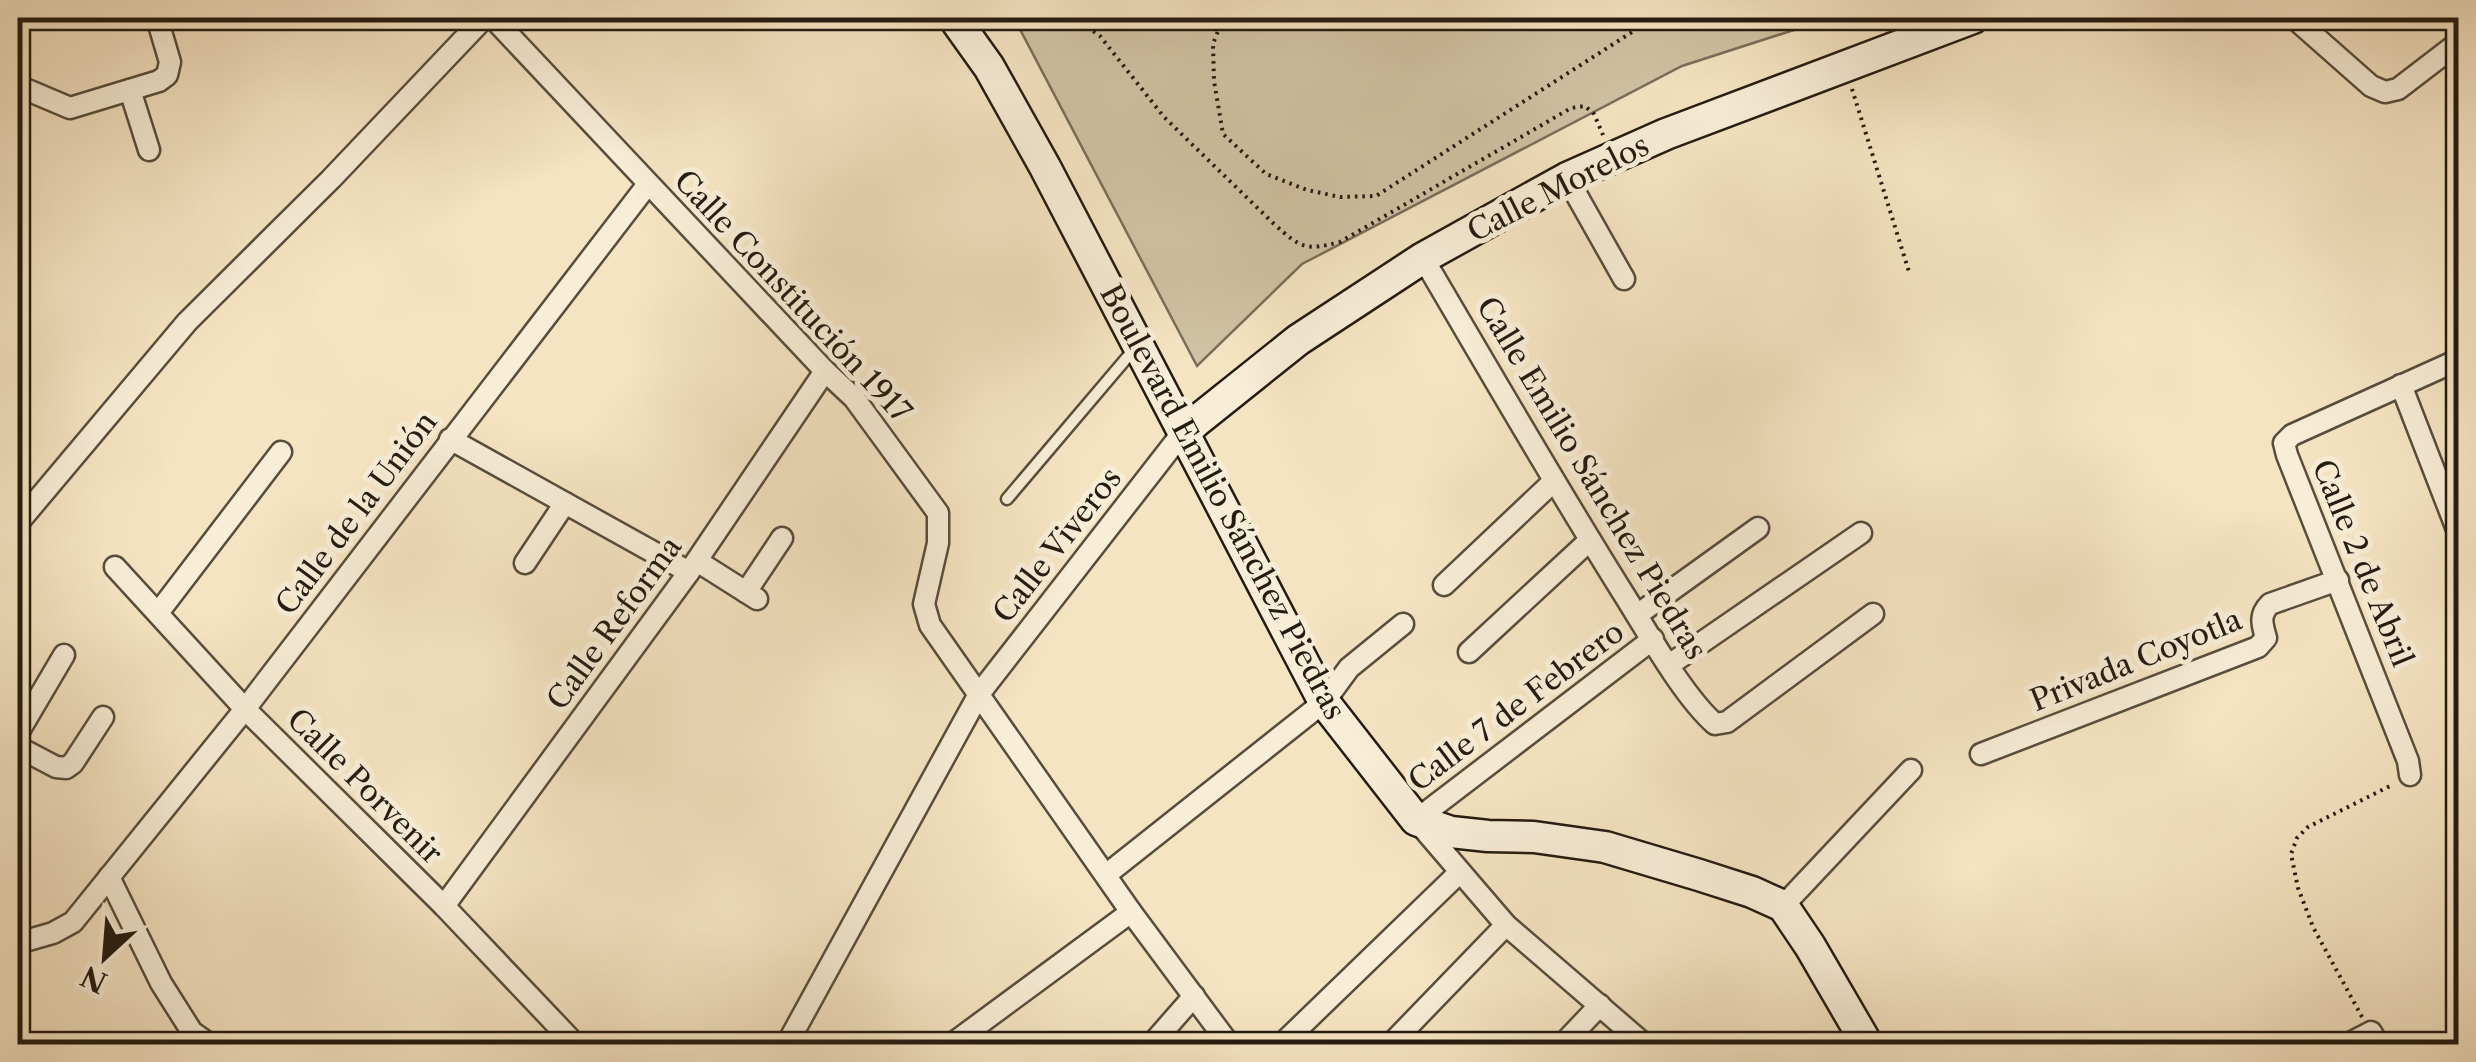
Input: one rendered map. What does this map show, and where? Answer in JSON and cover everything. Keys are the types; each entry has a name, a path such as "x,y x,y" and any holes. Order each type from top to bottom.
{"main road":[{"name":"Boulevard Emilio Sánchez Piedras","path":"954,18 989,67 1324,702 1416,820"},
{"name":"Calle Morelos","path":"1183,432 1298,340 1423,258 1567,178 1666,134 1973,18"},
{"path":"1416,820 1451,832 1534,837 1606,847 1717,880 1783,906 1868,1044"}],"street":[{"path":"18,86 70,108 158,81 167,75 170,62 156,18"},
{"path":"18,523 186,322 331,179 484,18"},
{"name":"Calle Constitución 1917","path":"492,18 825,372 854,398 938,513 938,543 924,604 930,625 1131,912 1229,1044"},
{"path":"2294,18 2371,86 2384,92 2398,89 2458,43"},
{"path":"130,90 149,150"},
{"path":"1567,178 1624,279"},
{"name":"Calle de la Unión","path":"18,943 53,933 73,922 244,709 648,184"},
{"name":"Calle Emilio Sánchez Piedras","path":"1423,258 1590,540 1669,665 1704,715 1715,724 1727,722 1873,614"},
{"name":"Calle 2 de Abril","path":"2410,776 2408,761 2284,443 2292,435 2458,360"},
{"name":"Calle Reforma","path":"444,906 693,566 825,372"},
{"path":"2400,385 2458,532"},
{"name":"Calle Viveros","path":"787,1044 978,694 1183,432"},
{"path":"450,440 565,503 751,596 782,538"},
{"path":"158,613 281,452"},
{"path":"1444,585 1554,481"},
{"path":"525,563 565,503"},
{"path":"1637,615 1758,528"},
{"path":"1669,665 1862,532"},
{"path":"1470,652 1590,540"},
{"name":"Calle Porvenir","path":"115,567 244,709 444,906 575,1044"},
{"name":"Privada Coyotla","path":"1981,754 2258,647 2266,638 2261,619 2270,604 2338,580"},
{"path":"1106,874 1324,702 1349,668 1402,624"},
{"name":"Calle 7 de Febrero","path":"1416,820 1653,639"},
{"path":"18,733 64,654"},
{"path":"18,747 56,767 66,768 74,764 103,717"},
{"path":"1783,906 1912,770"},
{"path":"1416,820 1506,925 1644,1044"},
{"path":"1282,1044 1460,872"},
{"path":"110,877 161,983 192,1032 209,1044"},
{"path":"952,1044 1131,912"},
{"path":"1391,1044 1506,925"},
{"path":"1152,1044 1194,996"},
{"path":"1563,1044 1600,1005"},
{"path":"2348,1044 2374,1038"}],"lane":[{"path":"1007,498 1138,344"}],"path":[{"path":"1075,18 1100,36 1164,117 1260,211 1292,240 1314,249 1340,242 1572,108 1585,106 1594,114 1614,157"},
{"path":"1223,18 1213,44 1214,81 1224,134 1266,174 1307,190 1340,197 1376,196 1654,18"},
{"path":"1844,65 1910,276"},
{"path":"2374,1038 2313,927 2298,888 2291,854 2308,828 2410,776"}],"shaded area":[{"path":"1014,18 1831,18 1682,66 1302,264 1197,366"}]}
